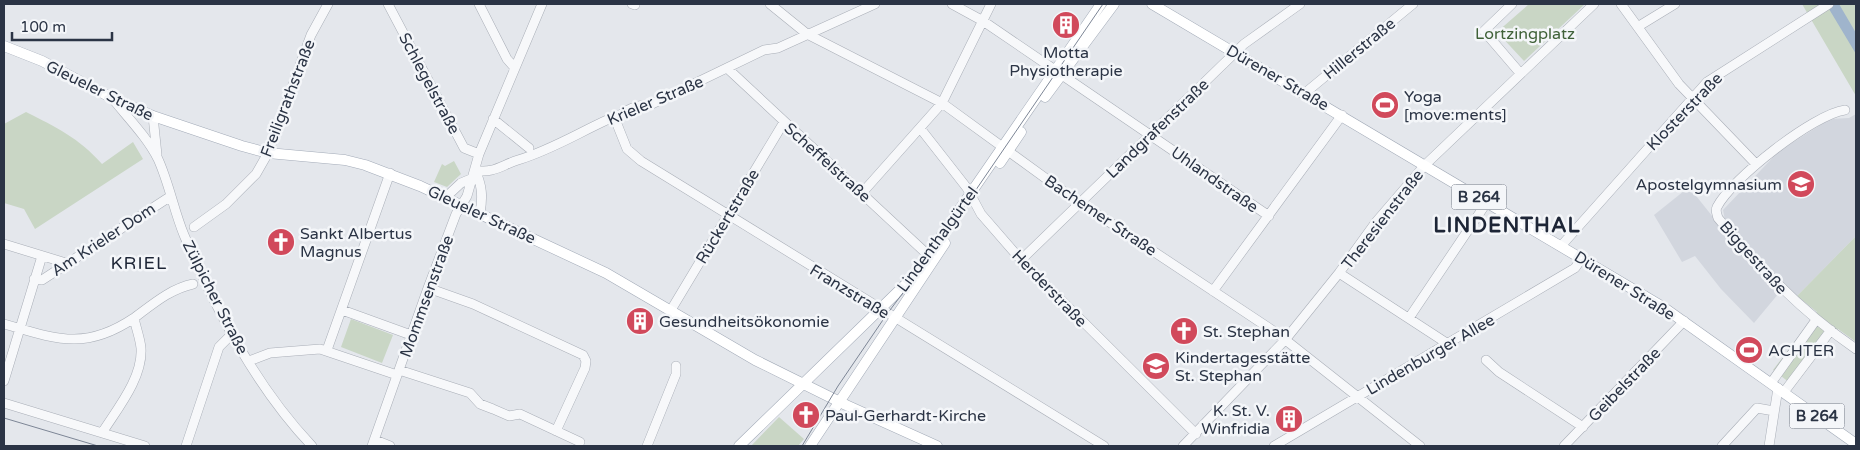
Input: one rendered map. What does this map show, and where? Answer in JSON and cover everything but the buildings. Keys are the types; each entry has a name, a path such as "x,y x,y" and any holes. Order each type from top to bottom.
{"main road":[{"name":"Lindenthalgürtel","path":"810,446 895,319 972,198 1058,73 1101,4"},
{"name":"Lindenthalgürtel","path":"1058,73 1114,4"},
{"name":"Dürener Straße","path":"1152,4 1425,164 1684,321 1856,444"},
{"name":"Gleueler Straße","path":"5,49 42,61 112,98 153,116 268,154 340,159 390,173 480,212 606,272 755,360 840,402 937,446"},
{"name":"Lindenthalgürtel","path":"739,446 905,286 972,198"}],"street":[{"name":"Freiligrathstraße","path":"194,227 243,190 256,174 268,154 311,36 326,4"},
{"name":"Schlegelstraße","path":"388,4 464,148 479,154"},
{"path":"479,4 507,59 515,68"},
{"name":"Mommsenstraße","path":"373,443 410,335 474,174 479,154 542,4"},
{"name":"Bachemer Straße","path":"770,4 807,34 942,103 1081,202 1285,340 1420,446"},
{"name":"Krieler Straße","path":"474,174 493,172 549,149 565,142 574,134 609,119 614,119 641,104 650,105 764,50 778,48 875,4"},
{"name":"Uhlandstraße","path":"952,4 983,21 1268,216"},
{"path":"862,193 942,103 991,4"},
{"name":"Landgrafenstraße","path":"1021,260 1235,52 1300,4"},
{"name":"Hillerstraße","path":"1305,93 1413,4"},
{"path":"1512,4 1484,31 1520,73"},
{"name":"Theresienstraße","path":"1183,446 1285,340 1339,273 1376,222 1425,164 1594,4"},
{"path":"1621,4 1639,26 1678,84 1756,164"},
{"path":"1639,26 1675,4"},
{"name":"Klosterstraße","path":"1561,246 1692,99 1720,72 1828,5"},
{"name":"Scheffelstraße","path":"727,68 928,255"},
{"name":"Zülpicher Straße","path":"112,98 148,144 158,160 184,233 232,334 273,397 312,446"},
{"name":"Biggestraße","path":"1844,110 1829,115 1797,134 1756,164 1723,199 1716,208 1716,212 1754,262 1816,320 1856,349"},
{"path":"1213,291 1342,115"},
{"name":"Zülpicher Straße","path":"153,116 158,160"},
{"path":"493,119 529,148"},
{"name":"Franzstraße","path":"614,119 632,155 895,319 1104,446"},
{"name":"Rückertstraße","path":"671,310 784,122"},
{"name":"Herderstraße","path":"920,128 982,214 1021,260 1196,434"},
{"path":"327,350 390,173"},
{"path":"446,198 461,183 474,174 481,182 482,198 480,212"},
{"name":"Am Krieler Dom","path":"34,279 42,280 171,196"},
{"path":"1409,318 1487,202"},
{"path":"4,244 66,263"},
{"name":"Am Krieler Dom","path":"4,381 42,256"},
{"name":"Lindenburger Allee","path":"1274,446 1575,268 1582,258"},
{"path":"1339,273 1448,344"},
{"path":"4,324 49,338 76,341 100,336 134,318 150,305 170,293 193,284"},
{"path":"428,288 481,308 583,355 586,361 585,368 556,431"},
{"path":"342,310 410,335"},
{"path":"102,433 127,392 137,369 140,348 134,318"},
{"path":"1770,446 1777,387 1816,320"},
{"name":"Geibelstraße","path":"1564,446 1684,321"},
{"path":"1777,387 1831,330"},
{"path":"186,446 219,347 232,334"},
{"path":"248,360 270,353 327,350 398,373 470,393 480,404 493,410 509,416 520,414 580,442"},
{"path":"1486,360 1499,372 1583,427"},
{"path":"647,446 676,374 676,366"},
{"path":"4,403 102,433 131,444 145,446"},
{"path":"1722,446 1757,408 1774,411"},
{"path":"373,443 390,446"}],"shaded area":[{"name":"Apostelgymnasium","path":"1856,114 1856,236 1797,296 1756,257 1725,220 1723,210 1779,151 1830,119 1849,118"},
{"path":"1689,187 1752,266 1779,293 1754,323 1721,289 1695,256 1682,262 1654,215"}],"green space":[{"name":"Lortzingplatz","path":"1529,4 1585,4 1524,61 1497,32"},
{"path":"1802,4 1856,4 1856,96"},
{"path":"26,112 76,140 102,164 133,142 143,159 35,229 24,209 4,203 4,124"},
{"path":"454,161 461,174 447,187 434,182 442,164 445,166"},
{"path":"1856,236 1856,342 1838,329 1794,386 1773,370 1817,312 1797,296"},
{"path":"351,319 393,335 382,363 341,347"},
{"path":"779,417 804,439 798,446 751,446"}],"water":[{"path":"1826,4 1839,4 1856,33 1856,54"}],"tram line":[{"path":"802,446 838,386 887,314 930,257 1103,4"},
{"path":"4,418 98,446"}],"place":[{"name":"Motta Physiotherapie","path":"1066,25"},
{"name":"Yoga [move:ments]","path":"1385,105"},
{"name":"Apostelgymnasium","path":"1801,184"},
{"name":"Sankt Albertus Magnus","path":"281,242"},
{"name":"Gesundheitsökonomie","path":"640,321"},
{"name":"St. Stephan","path":"1184,331"},
{"name":"ACHTER","path":"1749,350"},
{"name":"Kindertagesstätte St. Stephan","path":"1156,366"},
{"name":"Paul-Gerhardt-Kirche","path":"806,415"},
{"name":"K. St. V. Winfridia","path":"1289,419"}],"district":[{"name":"LINDENTHAL","path":"1507,225"},
{"name":"KRIEL","path":"139,263"}]}
